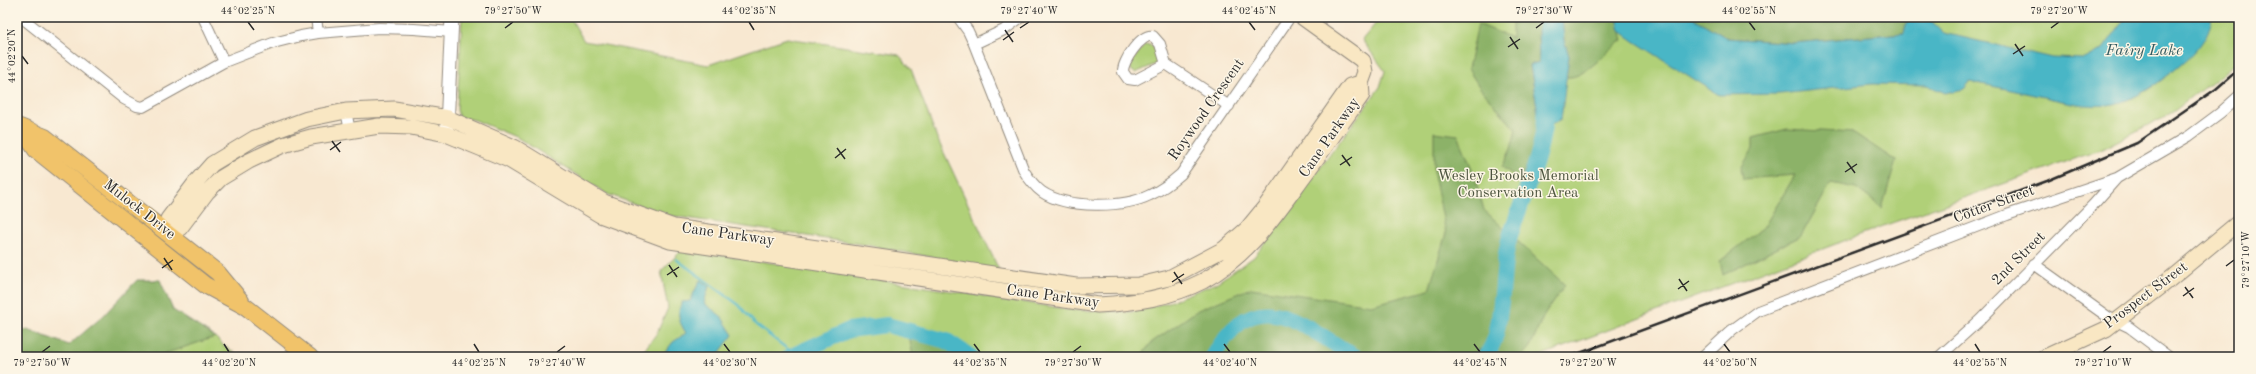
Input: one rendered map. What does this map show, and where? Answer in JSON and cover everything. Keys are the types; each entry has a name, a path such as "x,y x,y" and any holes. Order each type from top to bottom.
{"main road":[{"path":"1302,17 1363,61 1365,72 1361,83"},
{"name":"Cane Parkway","path":"1361,83 1362,95 1264,232 1235,259 1203,281 1168,295 1134,303 1098,305 670,241 600,215 509,160 446,134 411,127 379,126 311,137 283,145 248,161 221,178 207,192 180,228 168,233 168,219 196,182 212,164 255,138 307,119 346,111 394,109 448,118 514,147 604,202 674,227 1076,286 1139,285 1169,278 1224,248 1247,229 1265,207 1350,86 1361,83"},
{"name":"Mulock Drive","path":"19,126 46,138 168,233 218,273 246,307"},
{"name":"Mulock Drive","path":"19,126 36,150 205,284 246,307 310,357"},
{"name":"Prospect Street","path":"2045,357 2106,329 2163,285 2239,222"}],"street":[{"path":"21,17 124,99 137,106 143,107 157,101 224,62 274,43 318,33 392,28 452,32"},
{"path":"203,17 224,62"},
{"path":"316,17 318,33"},
{"path":"446,134 452,17"},
{"name":"Roywood Crescent","path":"958,17 974,44 1024,171 1029,180 1042,192 1066,201 1112,204 1134,201 1154,193 1173,181 1187,166 1230,106 1290,17"},
{"path":"974,44 1004,30 1021,17"},
{"path":"1166,64 1135,80 1128,79 1123,72 1125,62 1141,39 1146,35 1152,36 1158,40 1166,64 1230,106"},
{"name":"Cotter Street","path":"1703,357 1747,318 1758,311 2007,215 2117,178 2189,136 2220,113 2239,96"},
{"path":"346,111 350,131"},
{"name":"2nd Street","path":"1939,357 1980,320 2093,205 2117,178"},
{"name":"Cane Parkway","path":"157,246 168,233"},
{"path":"2034,264 2108,317 2118,320 2169,357"}],"green space":[{"path":"462,17 570,17 584,41 708,65 787,38 899,55 911,69 937,138 999,270 867,245 666,215 607,194 518,138 475,120 459,117 457,110"},
{"name":"Wesley Brooks Memorial Conservation Area","path":"1381,17 2022,17 2026,23 2040,17 2239,17 2239,60 2173,112 2100,150 1886,225 1537,357 639,357 657,333 668,308 661,271 683,249 1073,310 1131,312 1169,302 1216,283 1254,257 1380,87 1385,71 1362,40"},
{"path":"1512,17 1541,17 1538,28 1539,62 1530,65 1538,113 1545,128 1520,180 1502,167 1511,149 1516,130 1480,88 1468,69 1478,24 1512,38"},
{"path":"1617,17 1623,40 1581,74 1573,77 1566,77 1569,56 1564,40 1561,18"},
{"path":"1692,17 1908,17 1904,33 1794,43 1727,38"},
{"path":"1145,44 1153,46 1159,60 1156,64 1135,73 1129,68 1129,65"},
{"path":"1787,129 1854,133 1896,161 1882,208 1856,188 1831,183 1801,236 1723,275 1720,261 1764,227 1795,175 1743,179 1741,168 1753,149 1753,138"},
{"path":"1434,132 1458,135 1473,171 1484,210 1565,285 1545,313 1530,347 1521,357 1486,357 1480,349 1468,357 1140,357 1152,342 1198,310 1251,288 1371,305 1429,290 1446,233 1434,175"},
{"path":"137,280 160,280 173,310 215,337 155,357 17,357 17,330 28,330 69,345 103,316"},
{"path":"908,330 952,349 965,357 913,357"},
{"path":"215,337 223,345 241,357 146,357"}],"water":[{"path":"1541,17 1562,17 1564,40 1569,56 1561,120 1545,128 1538,113 1530,65 1539,62 1538,28"},
{"name":"Fairy Lake","path":"1617,17 1692,17 1727,38 1794,43 1904,33 1908,17 1927,17 1944,33 2052,58 2085,59 2103,49 2126,17 2212,17 2208,32 2200,46 2183,63 2163,79 2147,90 2123,102 2095,106 2067,102 1970,82 1964,89 1945,93 1927,85 1872,84 1780,94 1719,95 1620,31"},
{"path":"700,280 709,286 704,303 721,316 733,335 716,357 707,354 706,357 661,357 673,342 686,333 679,318 680,306 682,302 690,301"}],"waterway":[{"path":"1484,357 1493,344 1498,328 1505,257 1508,243 1542,141 1546,107"},
{"path":"676,259 739,305 756,325 794,354"},
{"path":"1213,357 1229,333 1246,319 1263,314 1280,315 1298,322 1356,357"},
{"path":"789,357 849,330 887,325 947,341 971,357"}],"railway":[{"path":"1569,357 2047,181 2137,143 2216,89 2239,69"}]}
